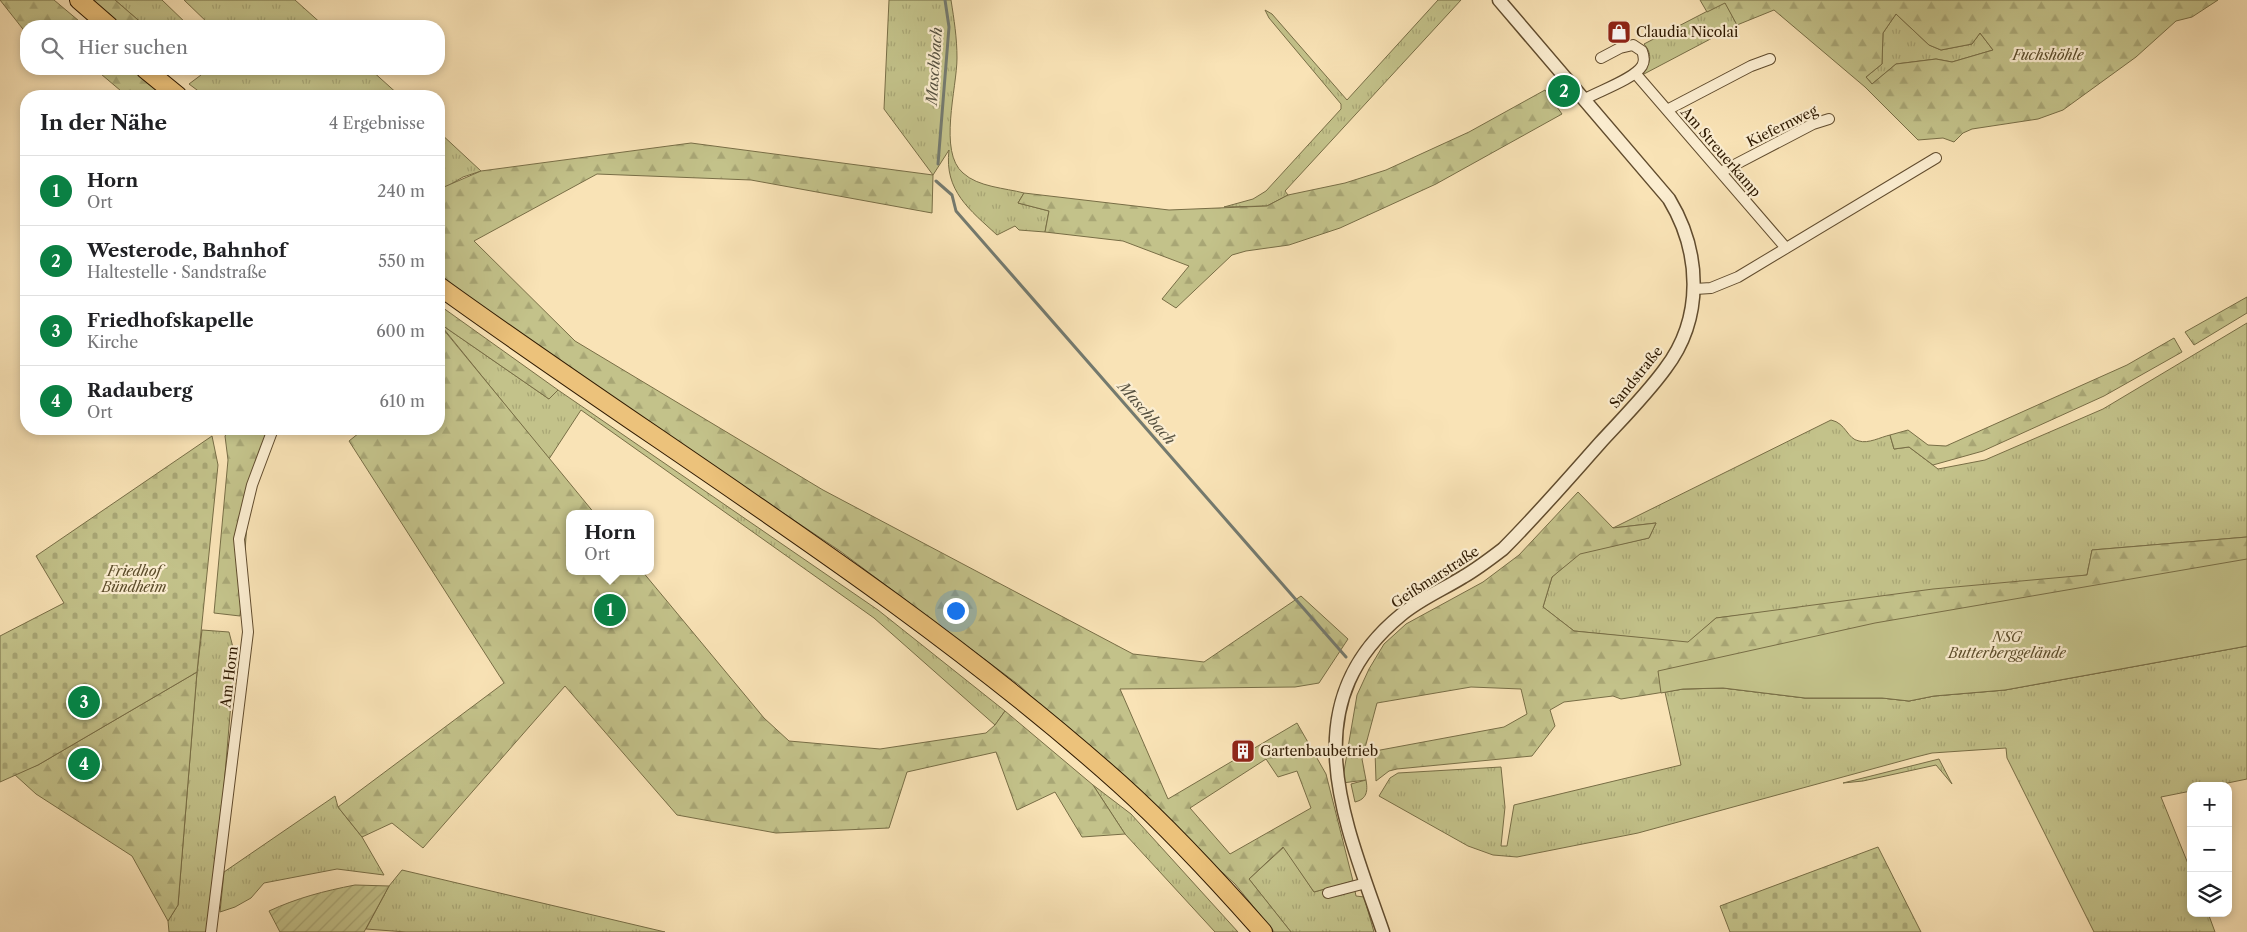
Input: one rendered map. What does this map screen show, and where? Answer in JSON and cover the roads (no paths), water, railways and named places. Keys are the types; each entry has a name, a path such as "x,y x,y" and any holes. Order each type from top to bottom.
{"highway":[{"path":"63,0 87,20"},
{"path":"79,0 102,20"},
{"path":"152,75 171,90"},
{"path":"167,75 186,90"},
{"path":"445,290 852,573 961,652 1122,786 1223,895 1250,932"},
{"path":"445,302 804,550 968,670 1095,775 1263,932"}],"street":[{"name":"Sandstraße","path":"1499,0 1654,180 1677,211 1691,249 1695,290 1686,334 1665,369 1503,549"},
{"path":"1585,99 1635,73 1642,66 1644,60 1642,51 1633,45 1620,48 1601,58"},
{"path":"1667,110 1751,66 1770,59"},
{"name":"Am Streuerkamp","path":"1635,73 1786,248"},
{"name":"Kiefernweg","path":"1721,172 1813,124 1829,119"},
{"path":"1695,290 1725,284 1936,158"},
{"name":"Am Horn","path":"211,932 248,632 239,539 252,485 271,435"},
{"name":"Geißmarstraße","path":"1383,932 1342,809 1334,760 1337,720 1348,682 1369,648 1401,615 1425,598 1478,568 1503,549"},
{"path":"1328,893 1366,883"}],"waterway":[{"name":"Maschbach","path":"938,164 949,27 945,0"},
{"name":"Maschbach","path":"936,181 952,195 956,211 1346,657"}],"place":[{"name":"Claudia Nicolai","path":"1619,32"},
{"name":"Westerode, Bahnhof","path":"1564,91"},
{"name":"Horn","path":"610,610"},
{"name":"Friedhofskapelle","path":"84,702"},
{"name":"Gartenbaubetrieb","path":"1243,751"},
{"name":"Radauberg","path":"84,764"}],"park label":[{"name":"Fuchshöhle","path":"2048,55"},
{"name":"Friedhof Bündheim","path":"134,580"},
{"name":"NSG Butterberggelände","path":"2007,646"}]}
